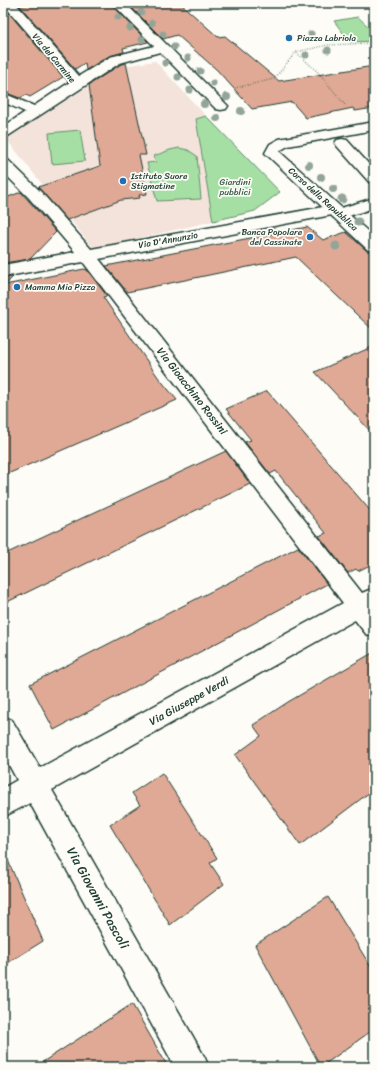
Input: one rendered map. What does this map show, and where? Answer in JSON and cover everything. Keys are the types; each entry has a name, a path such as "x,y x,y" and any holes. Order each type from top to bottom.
{"street":[{"path":"118,3 221,106"},
{"name":"Via del Carmine","path":"3,4 13,8 78,83 3,134"},
{"path":"3,19 16,13"},
{"path":"78,83 115,60 162,48"},
{"path":"3,97 36,112"},
{"path":"374,126 284,142 275,147 272,153 283,154 374,137"},
{"path":"342,143 374,179"},
{"name":"Corso della Repubblica","path":"272,153 374,246"},
{"name":"Via Gioacchino Rossini","path":"3,163 35,195 87,254 366,602 374,626"},
{"name":"Via D'Annunzio","path":"3,271 87,254 336,212 374,203"},
{"name":"Via Giuseppe Verdi","path":"3,803 366,602"},
{"name":"Via Giovanni Pascoli","path":"3,729 193,1067"}],"path":[{"path":"230,89 274,79 296,52 328,45 374,43"},
{"path":"296,52 319,73 345,105"}],"shaded area":[{"name":"Istituto Suore Stigmatine","path":"155,61 206,116 196,119 213,221 99,248 92,247 7,138 118,67"}],"green space":[{"path":"358,17 372,30 374,30 374,41 350,42 334,21"},
{"name":"Giardini pubblici","path":"206,116 280,192 255,211 213,221 196,119"},
{"path":"80,130 85,161 52,164 49,133"},
{"path":"179,148 188,150 197,156 201,199 157,201 147,163 156,162 154,156"}],"building":[{"path":"33,3 110,3 148,42 123,48 124,52 109,56 86,70 85,63 75,69 20,6"},
{"path":"127,3 180,3 218,37 225,36 279,81 374,66 374,108 355,111 353,108 306,118 292,102 252,109 217,70 177,35 163,39"},
{"path":"3,10 8,12 63,77 30,97 26,95 20,98 3,92"},
{"path":"126,63 146,155 139,155 147,194 139,195 140,198 121,200 67,220 38,187 100,166 89,85 121,64"},
{"path":"21,192 56,232 30,259 3,263 3,199"},
{"path":"307,227 323,240 346,232 367,251 374,252 374,331 296,257 127,292 106,266"},
{"path":"84,269 87,270 107,296 103,297 158,377 177,400 3,476 3,278 13,277 5,285"},
{"path":"374,346 374,435 315,372"},
{"path":"267,391 374,515 374,563 358,571 356,569 348,573 319,536 326,533 276,471 270,474 245,442 251,440 226,409"},
{"path":"226,451 250,484 3,604 3,555"},
{"path":"298,547 327,584 54,730 30,684"},
{"path":"374,652 374,789 300,845 235,755 261,736 253,725 288,702"},
{"path":"162,773 217,858 210,863 224,884 170,925 110,825 140,805 132,793"},
{"path":"3,849 43,941 3,966"},
{"path":"328,897 374,972 374,1029 321,1067 255,945"},
{"path":"132,1004 168,1067 35,1067"}],"place":[{"name":"Piazza Labriola","path":"289,38"},
{"name":"Istituto Suore Stigmatine","path":"123,181"},
{"name":"Banca Popolare del Cassinate","path":"310,237"},
{"name":"Mamma Mia Pizza","path":"17,287"}]}
